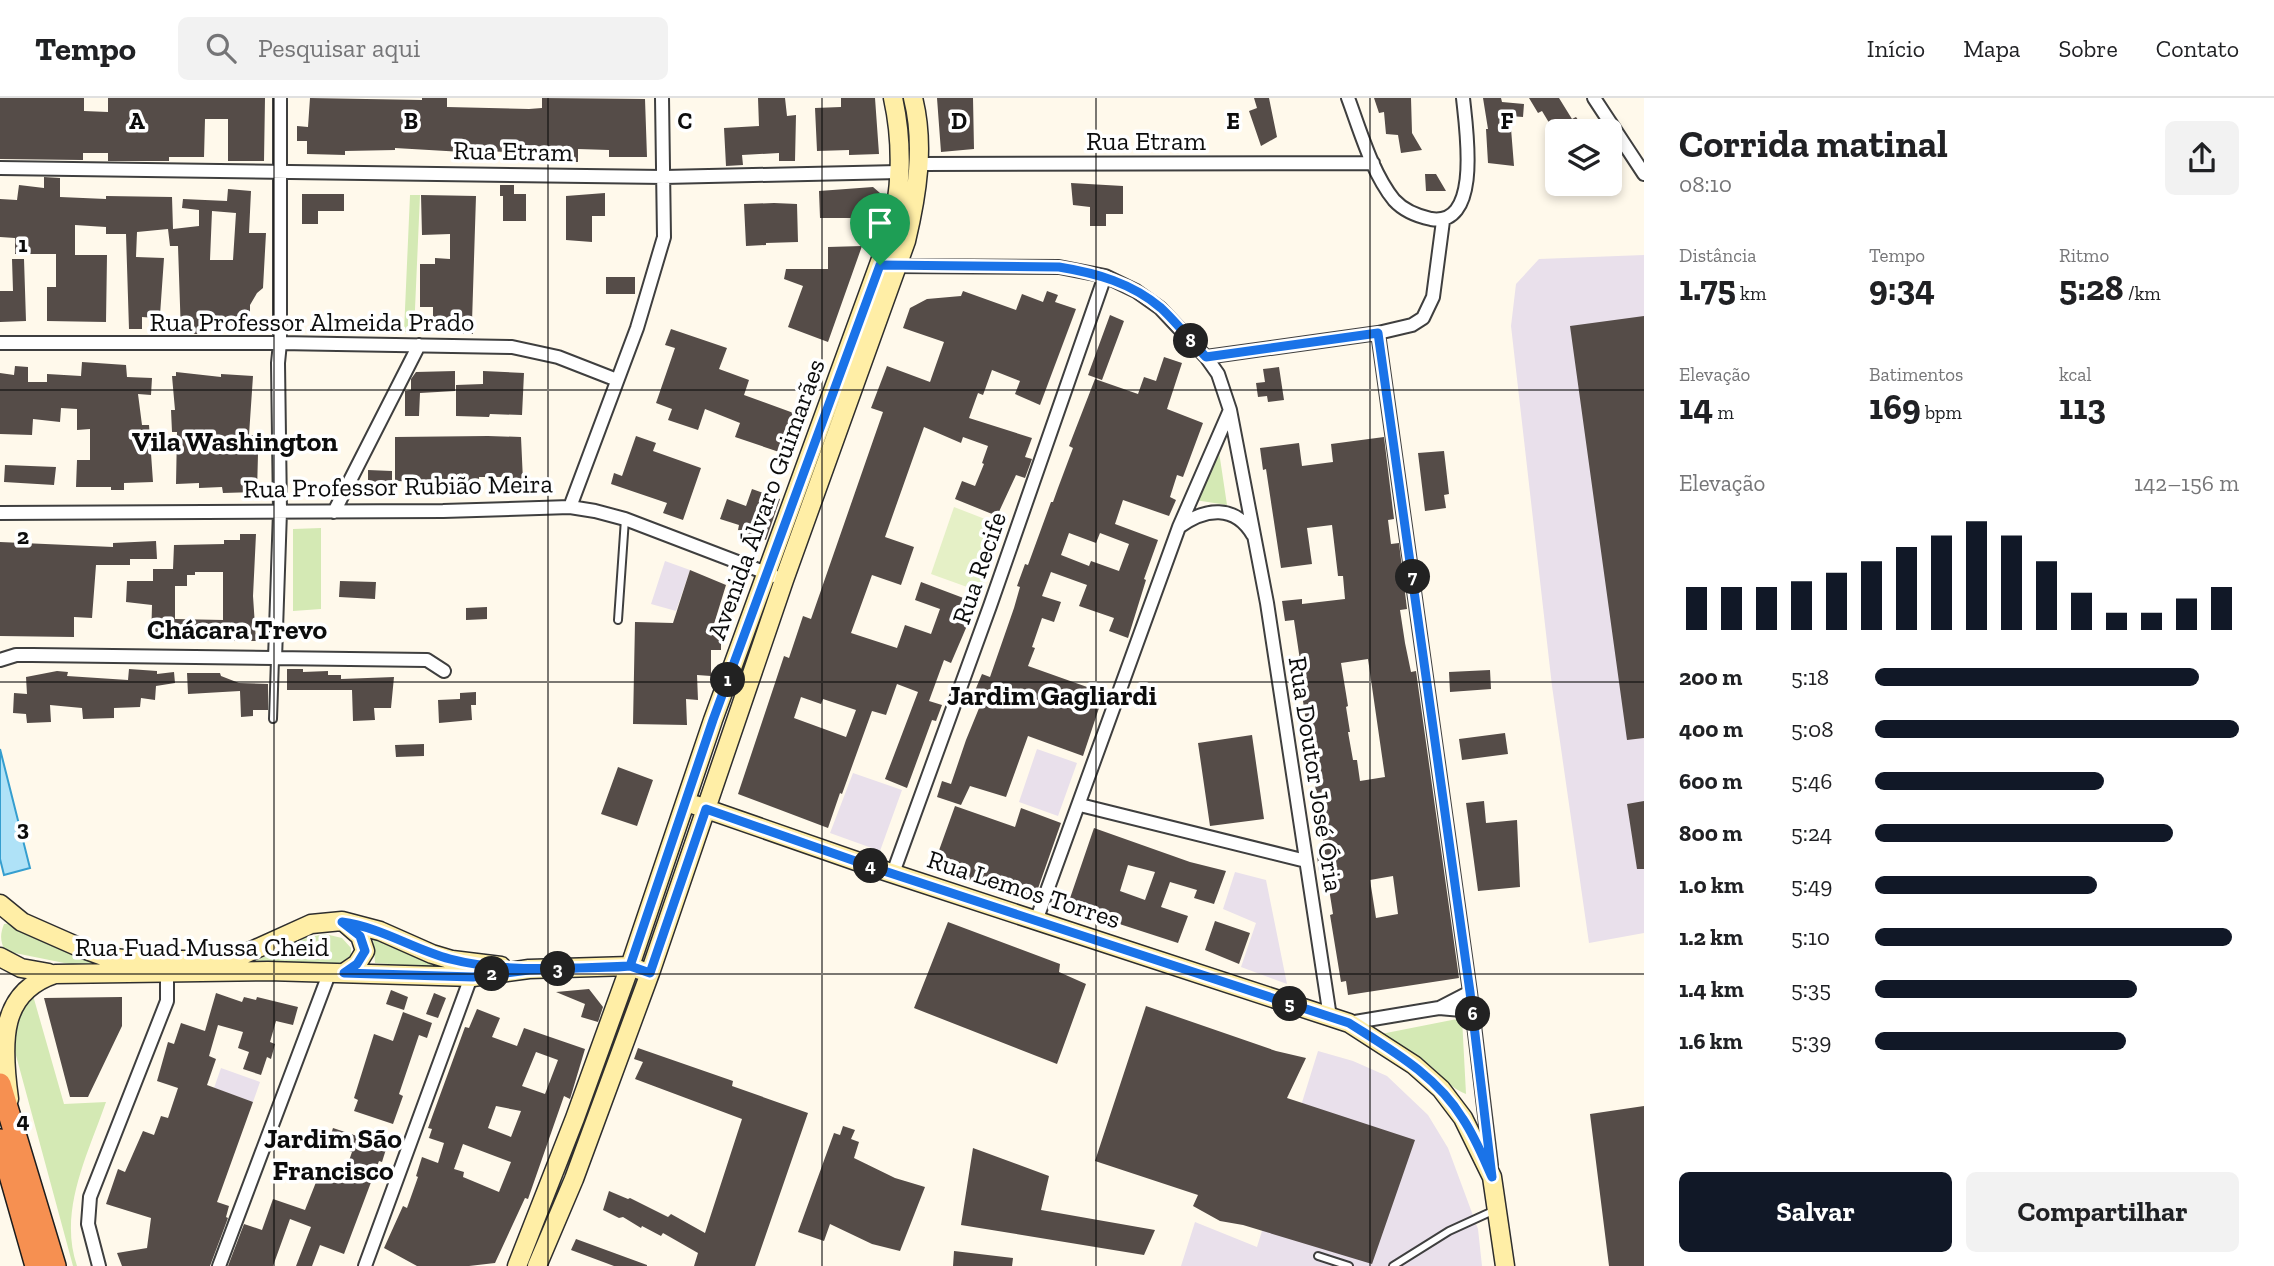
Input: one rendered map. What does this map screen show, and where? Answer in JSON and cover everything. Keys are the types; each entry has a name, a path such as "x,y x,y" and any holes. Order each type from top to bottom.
{"highway":[{"path":"0,1084 6,1131 36,1266"},
{"path":"6,1131 55,1266"}],"street":[{"path":"275,659 280,511 280,98"},
{"path":"570,507 637,328 664,237 662,98"},
{"name":"Avenida Álvaro Guimarães","path":"537,1266 574,1180 650,973 785,579 888,266 899,172 899,140 893,98"},
{"name":"Avenida Álvaro Guimarães","path":"517,1266 575,1118 630,966 685,801 766,574 888,266 912,213 919,164 919,135 914,98"},
{"path":"1348,98 1373,163 1394,200 1406,211 1420,217 1443,221 1454,215 1461,206 1465,191 1467,144 1463,98"},
{"path":"1594,98 1644,174"},
{"name":"Rua Etram","path":"919,164 1373,163"},
{"name":"Rua Etram","path":"0,168 664,177 899,172"},
{"path":"1206,357 1378,333 1412,325 1423,318 1433,297 1443,221"},
{"name":"Rua Doutor José Ória","path":"888,266 1059,267 1105,276 1136,291 1160,308 1206,357 1218,374 1230,410 1255,539 1329,1017"},
{"name":"Rua Recife","path":"893,873 1105,276"},
{"path":"1378,333 1473,1011 1492,1177"},
{"name":"Rua Professor Almeida Prado","path":"0,343 280,343 512,347 558,357 617,380"},
{"path":"334,512 419,345"},
{"path":"1036,921 1178,527 1230,410"},
{"name":"Rua Professor Rubião Meira","path":"0,513 443,512 570,507 625,519 785,579"},
{"path":"1178,527 1196,516 1215,512 1238,517 1247,524 1255,539"},
{"path":"0,660 16,654 427,660 444,671"},
{"path":"727,680 748,687"},
{"name":"Rua Lemos Torres","path":"685,801 1036,921 1349,1023 1414,1065 1441,1090 1463,1118 1492,1177 1505,1266"},
{"path":"1080,805 1306,861"},
{"name":"Rua Fuad Mussa Cheid","path":"0,904 22,922 106,957 172,961 222,960 237,957 323,921 342,922 380,931 452,960 529,970"},
{"path":"0,922 22,922"},
{"path":"219,1266 337,973 357,964 365,951 360,936 342,922"},
{"path":"0,957 21,968 55,974"},
{"name":"Rua Fuad Mussa Cheid","path":"6,1131 1,1025 4,1009 19,989 31,981 55,974 268,971 471,977 529,970 630,966 650,973"},
{"path":"99,1266 88,1224 90,1197 167,1001 167,973"},
{"path":"365,1266 471,977"},
{"name":"Rua Lemos Torres","path":"1439,1008 1470,992"},
{"name":"Rua Lemos Torres","path":"1349,1023 1439,1008 1473,1011"}],"lane":[{"path":"618,620 625,519"},
{"path":"273,719 275,659"},
{"path":"1393,1266 1449,1231 1497,1210"},
{"path":"1318,1256 1349,1266"}],"shaded area":[{"path":"1644,255 1644,933 1589,943 1552,686 1511,326 1516,284 1539,259"},
{"path":"665,561 690,570 676,611 651,604"},
{"path":"1037,749 1077,763 1058,816 1019,802"},
{"path":"853,773 902,790 880,851 830,833"},
{"path":"1235,872 1266,880 1287,984 1241,967 1256,923 1223,909"},
{"path":"1318,1051 1353,1061 1387,1076 1428,1115 1448,1148 1478,1229 1482,1266 1181,1266 1195,1222 1257,1247"},
{"path":"221,1068 260,1082 253,1102 214,1088"}],"green space":[{"path":"410,195 420,195 414,332 404,332"},
{"path":"1218,445 1227,505 1195,500"},
{"path":"954,507 1003,526 981,592 931,574"},
{"path":"321,528 321,609 293,611 293,529"},
{"path":"13,923 117,966 74,965 5,951 1,934 4,924"},
{"path":"325,934 342,938 351,948 351,955 340,964 255,961 305,938"},
{"path":"373,938 443,968 375,963"},
{"path":"32,992 64,1104 106,1102 84,1162 73,1204 72,1245 77,1266 73,1266 14,1048 19,1019"},
{"path":"1462,1018 1466,1094 1451,1085 1420,1057 1381,1034"}],"water":[{"path":"0,749 30,868 4,875 0,859"}],"building":[{"path":"0,98 84,98 84,111 108,112 108,98 265,98 264,161 228,161 228,119 205,119 204,157 169,157 169,161 108,161 108,153 83,153 83,160 0,159"},
{"path":"310,98 447,98 447,107 529,109 542,108 542,98 645,99 647,157 609,157 609,150 578,149 578,162 566,162 567,154 476,151 476,161 463,161 463,152 395,148 345,151 345,155 307,154 307,141 297,141 297,126 308,127"},
{"path":"758,98 785,98 787,116 796,115 795,161 779,161 779,153 742,155 743,165 726,166 724,128 759,126"},
{"path":"841,98 875,98 879,154 849,155 849,150 817,151 815,108 841,107"},
{"path":"937,98 973,98 974,149 941,152"},
{"path":"1254,98 1269,98 1277,137 1261,146 1249,111 1257,108"},
{"path":"1374,98 1411,98 1412,133 1422,150 1401,153 1398,135 1386,134 1384,112 1379,113"},
{"path":"1483,98 1501,98 1502,102 1524,104 1523,117 1510,116 1514,166 1488,163 1488,129"},
{"path":"1529,98 1559,98 1572,119 1547,119 1542,111 1538,113"},
{"path":"1425,174 1436,174 1446,191 1426,191"},
{"path":"44,177 60,178 60,197 172,197 173,229 199,226 199,210 182,208 183,199 227,201 228,189 251,191 249,233 266,233 263,288 250,305 250,326 204,324 205,334 181,334 178,246 170,246 168,229 137,232 136,257 164,258 160,315 156,318 142,317 142,329 129,329 126,234 106,234 106,227 75,225 75,255 107,255 106,322 47,321 47,287 56,287 56,254 15,254 15,238 0,237 0,199 17,200 19,185 44,188","holes":["212,211 236,213 233,260 210,260"]},
{"path":"1071,183 1123,186 1123,214 1106,214 1106,226 1090,226 1090,207 1073,205"},
{"path":"500,185 514,185 514,194 526,194 526,221 503,221"},
{"path":"873,187 885,201 880,218 820,218 819,191"},
{"path":"605,193 605,216 592,216 592,242 566,240 566,196"},
{"path":"302,194 344,194 344,211 318,211 318,224 302,224"},
{"path":"421,195 476,196 473,334 460,334 460,323 433,322 433,307 420,307 420,264 435,264 435,258 450,259 450,234 422,235"},
{"path":"744,204 797,204 798,242 746,246"},
{"path":"862,246 828,342 788,327 803,286 784,279 786,269 828,269 828,247"},
{"path":"12,259 24,259 26,321 0,322 0,291 13,291"},
{"path":"606,277 635,277 635,294 606,294"},
{"path":"963,291 1016,310 1022,294 1043,302 1047,291 1058,295 1055,302 1076,309 1040,405 1015,394 1020,381 992,370 983,395 978,393 969,418 1032,438 1025,457 1032,459 1025,478 1016,475 997,516 955,499 962,481 975,486 988,446 963,437 961,443 924,427 885,537 914,547 901,585 872,575 851,633 897,648 905,625 931,634 940,609 915,600 921,582 974,602 951,663 944,660 929,701 942,705 936,721 932,720 907,788 885,779 918,692 897,684 886,715 872,711 828,828 738,794 784,656 789,658 803,616 811,619 883,412 871,408 887,366 930,382 944,342 903,328 910,308 927,299 961,296","holes":["801,697 821,704 823,699 856,710 846,737 794,718"]},
{"path":"1110,315 1124,321 1102,380 1088,375"},
{"path":"1644,316 1644,738 1627,740 1570,326"},
{"path":"671,329 727,348 719,369 749,380 744,395 799,415 785,454 735,437 740,423 705,409 698,430 668,420 672,409 656,403 675,348 665,345"},
{"path":"1164,357 1182,363 1167,409 1203,423 1183,477 1177,475 1170,497 1176,500 1169,516 1123,500 1115,524 1158,540 1128,638 1109,631 1114,618 1079,606 1087,585 1051,572 1042,596 1061,602 1054,622 1042,618 1028,666 1104,693 1083,756 1028,736 1006,797 970,786 961,805 937,797 942,781 951,784 984,696 974,693 982,674 990,677 1014,608 1020,587 1017,586 1053,502 1073,448 1069,446 1095,379 1138,394 1144,377 1156,381","holes":["1069,533 1096,543 1100,533 1129,544 1119,571 1091,561 1089,566 1061,555"]},
{"path":"82,362 126,365 127,377 152,378 151,395 138,394 142,425 149,425 153,482 124,483 124,490 111,490 111,487 76,487 77,460 90,460 90,429 77,430 77,409 61,408 60,422 33,419 32,435 0,434 0,373 14,375 15,366 28,367 28,382 47,382 47,374 81,376"},
{"path":"1279,367 1284,400 1268,402 1267,396 1258,397 1256,383 1265,382 1263,369"},
{"path":"455,371 455,391 420,393 419,416 405,416 405,391 411,390 411,379 416,372"},
{"path":"483,371 524,373 522,415 456,416 456,385 483,384"},
{"path":"176,372 221,377 221,374 253,376 249,435 253,435 253,454 258,454 257,492 223,493 222,487 199,488 199,483 176,484 177,432 172,432 171,410 175,410 172,376 176,376"},
{"path":"636,436 656,443 653,451 701,468 683,520 663,513 667,503 611,484 614,473 622,476"},
{"path":"395,437 521,437 523,481 479,477 479,480 461,481 461,478 432,482 395,481"},
{"path":"1384,437 1394,519 1388,520 1391,544 1399,543 1407,609 1400,610 1411,672 1416,671 1459,978 1348,995 1346,981 1341,982 1326,870 1319,871 1317,856 1325,854 1294,620 1285,621 1282,601 1302,599 1302,604 1345,599 1343,576 1338,576 1332,525 1307,528 1312,564 1281,568 1266,469 1263,470 1260,448 1299,443 1302,466 1333,462 1331,444","holes":["1368,659 1385,777 1360,781 1348,732 1348,706 1341,663","1393,876 1398,914 1376,918 1370,880"]},
{"path":"1444,451 1449,494 1444,495 1446,508 1425,511 1418,453"},
{"path":"5,465 56,467 54,485 4,482"},
{"path":"368,470 392,471 392,484 368,484"},
{"path":"752,489 780,499 766,540 738,530 739,525 720,519 727,499 746,506"},
{"path":"240,534 256,534 253,596 256,641 151,641 152,605 126,602 127,581 153,581 153,569 173,569 174,545 224,544 224,540 240,540","holes":["195,572 223,572 223,620 175,619 175,586 187,586 187,575 195,575"]},
{"path":"156,541 157,559 130,559 130,565 96,565 92,618 74,617 74,637 0,636 0,542 113,547 113,543"},
{"path":"690,570 726,585 714,624 721,624 721,650 711,650 711,676 697,675 698,700 686,699 687,725 633,724 635,622 673,623"},
{"path":"340,581 376,582 375,599 339,597"},
{"path":"487,607 487,619 466,620 466,608"},
{"path":"129,669 157,671 157,674 174,672 175,683 156,686 155,700 141,698 140,707 114,708 114,718 83,719 82,708 50,705 51,722 27,723 26,714 13,713 14,693 27,694 26,677 57,671 68,672 67,676 128,680"},
{"path":"287,669 303,669 303,672 328,671 328,675 341,675 341,679 394,677 391,708 374,708 375,720 353,721 352,690 287,690"},
{"path":"1490,670 1491,689 1450,692 1449,672"},
{"path":"187,673 220,673 221,676 239,683 268,684 268,710 253,710 253,716 241,717 240,691 188,694"},
{"path":"476,692 476,705 471,705 472,720 439,723 438,700 460,699 460,693"},
{"path":"1505,733 1508,754 1462,760 1459,739"},
{"path":"1252,735 1264,819 1210,826 1198,743"},
{"path":"424,744 424,756 396,757 395,745"},
{"path":"618,767 653,780 637,826 601,814"},
{"path":"1484,801 1486,823 1517,820 1520,887 1478,891 1466,803"},
{"path":"1644,801 1644,869 1637,869 1627,804"},
{"path":"955,806 1015,827 1021,808 1061,823 1035,897 1023,900 933,867"},
{"path":"1094,828 1190,862 1226,871 1214,904 1194,898 1197,890 1170,882 1161,907 1188,916 1178,943 1067,907","holes":["1128,865 1155,872 1145,900 1120,891"]},
{"path":"1215,921 1250,933 1239,964 1205,950"},
{"path":"948,922 1060,964 1059,972 1086,984 1057,1064 914,1008"},
{"path":"589,989 603,1007 598,1022 581,1017 585,1004 556,992"},
{"path":"391,990 408,997 404,1010 386,1004"},
{"path":"216,993 242,1002 244,997 256,1000 257,997 298,1007 293,1025 276,1021 270,1042 275,1044 271,1059 267,1057 261,1075 243,1069 249,1052 238,1048 243,1032 218,1025 209,1056 216,1059 207,1085 253,1102 217,1202 229,1206 228,1218 210,1266 122,1266 117,1253 147,1248 151,1218 106,1204 118,1169 125,1172 143,1131 154,1135 161,1116 168,1118 178,1088 157,1081 168,1042 174,1044 181,1023 205,1031"},
{"path":"434,993 446,998 438,1018 426,1014"},
{"path":"122,997 122,1026 88,1097 70,1097 44,998"},
{"path":"1146,1006 1276,1051 1306,1058 1287,1098 1415,1140 1372,1264 1243,1225 1220,1221 1193,1206 1198,1195 1095,1161"},
{"path":"477,1009 500,1018 492,1037 517,1046 524,1028 585,1049 570,1099 564,1096 528,1199 525,1198 495,1263 417,1266 384,1248 403,1206 407,1208 422,1157 438,1163 444,1143 429,1138 432,1129 428,1128 465,1027 469,1028","holes":["536,1052 558,1060 545,1094 522,1086","496,1106 521,1111 511,1137 488,1128","463,1144 511,1162 499,1192 463,1177 464,1172 454,1169"]},
{"path":"403,1012 432,1023 427,1038 419,1035 399,1094 403,1096 393,1124 354,1111 358,1100 354,1098 374,1034 393,1041"},
{"path":"638,1048 733,1081 732,1086 808,1113 755,1266 694,1266 698,1253 663,1233 661,1236 603,1210 609,1191 668,1217 671,1214 705,1233 742,1119 635,1079 643,1062 634,1059"},
{"path":"1644,1106 1644,1266 1609,1266 1590,1114"},
{"path":"843,1126 855,1130 851,1139 859,1142 854,1158 895,1178 925,1187 900,1251 872,1244 830,1224 824,1241 798,1232 834,1133 840,1135"},
{"path":"333,1128 387,1146 344,1254 320,1245 312,1266 296,1266 311,1227 290,1219 273,1266 228,1266 244,1224 262,1230 273,1199 305,1210 322,1167 344,1175 352,1152 328,1144"},
{"path":"973,1148 1049,1176 1041,1210 1155,1230 1144,1255 961,1225"},
{"path":"576,1239 647,1266 614,1266 571,1250"},
{"path":"954,1251 1013,1258 1012,1266 953,1266"}],"district":[{"name":"Vila Washington","path":"235,441"},
{"name":"Chácara Trevo","path":"237,629"},
{"name":"Jardim Gagliardi","path":"1052,695"},
{"name":"Jardim São Francisco","path":"333,1154"}],"route":[{"path":"880,265 713,720 630,966 529,970 473,977 344,973 357,964 365,951 360,936 342,922 380,931 452,960 529,970 618,967 630,966 650,973 706,809 881,870 1349,1023 1414,1065 1441,1090 1463,1118 1492,1177 1470,992 1378,333 1206,357 1160,308 1136,291 1105,276 1059,267 880,265"}]}
